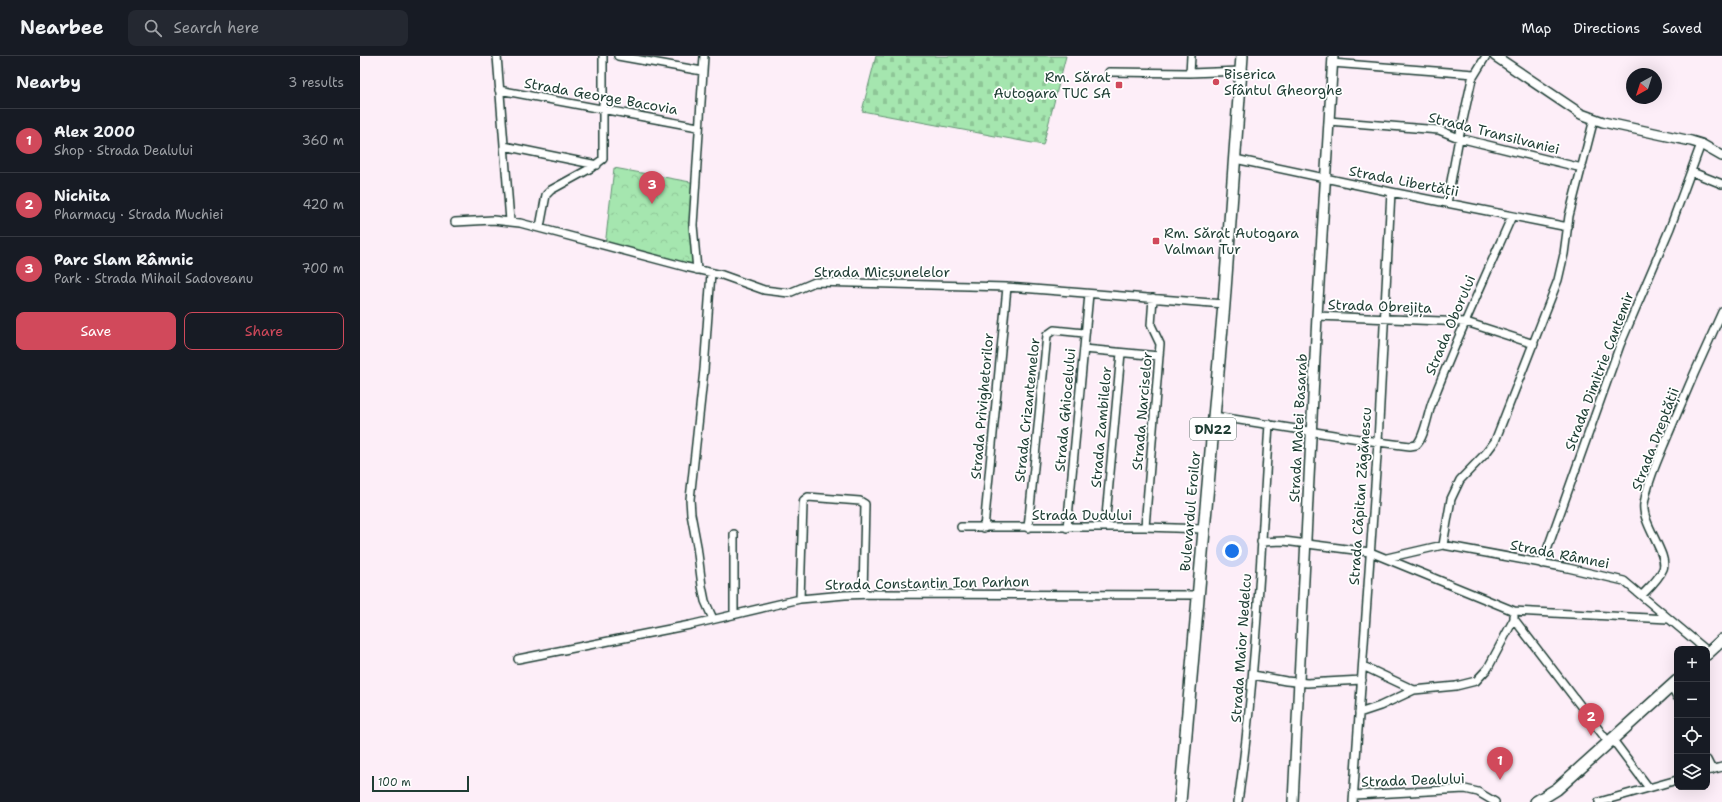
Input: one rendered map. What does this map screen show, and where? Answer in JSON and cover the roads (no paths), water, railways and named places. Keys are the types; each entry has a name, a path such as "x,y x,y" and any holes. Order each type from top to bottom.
{"main road":[{"name":"Bulevardul Eroilor","path":"1180,802 1224,304 1242,56"},
{"path":"1710,649 1722,640"},
{"path":"1536,802 1557,789 1611,742 1674,683"}],"street":[{"path":"497,56 510,221"},
{"path":"540,227 546,195 551,190 597,165 603,159 603,56"},
{"path":"618,56 702,71"},
{"path":"697,270 693,225 698,127 704,56"},
{"path":"1190,73 1191,56"},
{"path":"1447,203 1459,138 1474,74 1486,56"},
{"path":"1500,57 1581,114 1594,119 1701,144 1722,156"},
{"path":"1332,59 1474,74"},
{"name":"Strada Matei Basarab","path":"1293,802 1317,316 1332,59"},
{"path":"1109,72 1190,73 1241,71"},
{"name":"Strada George Bacovia","path":"499,90 698,127"},
{"path":"1443,545 1451,500 1456,488 1467,471 1486,453 1495,441 1558,280 1569,216 1594,119"},
{"name":"Strada Transilvaniei","path":"1329,121 1439,130 1459,138 1582,168"},
{"name":"Strada Dimitrie Cantemir","path":"1542,564 1620,346 1657,262 1692,172 1701,144"},
{"path":"504,146 597,165"},
{"name":"Strada Libertății","path":"1235,159 1568,227"},
{"path":"1692,172 1722,184"},
{"name":"Strada Căpitan Zăgănescu","path":"1354,798 1378,442 1383,320 1391,192"},
{"name":"Strada Oborului","path":"1378,442 1416,446 1420,439 1438,385 1512,216"},
{"name":"Strada Micșunelelor","path":"455,222 493,220 510,221 540,227 711,273 764,290 789,293 816,282 1007,287 1224,304"},
{"path":"711,273 704,370 690,499 705,601 713,619"},
{"name":"Strada Privighetorilor","path":"984,528 1007,287"},
{"name":"Strada Ghiocelului","path":"1067,528 1084,349 1084,333 1089,294"},
{"name":"Strada Narciselor","path":"1145,527 1160,344 1151,325 1153,298"},
{"name":"Strada Dreptății","path":"1642,595 1660,574 1664,566 1662,556 1644,513 1646,494 1674,420 1722,312"},
{"name":"Strada Obrejița","path":"1317,316 1383,320 1466,322 1534,344"},
{"name":"Strada Crizantemelor","path":"1028,528 1047,335 1054,330 1084,333"},
{"path":"1084,349 1159,356"},
{"name":"Strada Zambilelor","path":"1104,527 1121,353"},
{"path":"1214,416 1378,442"},
{"name":"Strada Maior Nedelcu","path":"1238,802 1248,735 1253,675 1269,424"},
{"path":"800,599 803,504 804,500 808,497 860,501 864,504 863,594"},
{"name":"Strada Dudului","path":"961,527 1145,527 1204,529"},
{"path":"734,534 734,614"},
{"path":"1261,542 1284,540 1370,552 1514,611 1668,619"},
{"name":"Strada Râmnei","path":"1387,558 1443,545 1624,580 1701,646"},
{"name":"Strada Constantin Ion Parhon","path":"518,660 609,642 800,599 828,596 863,594 1198,595"},
{"path":"1359,712 1380,706 1414,690 1456,686 1476,681 1488,668 1514,619 1514,611"},
{"path":"1514,619 1649,788"},
{"path":"1363,666 1414,690"},
{"path":"1253,675 1300,682 1362,680"},
{"path":"1710,771 1722,767"},
{"path":"1599,802 1674,781"},
{"name":"Strada Dealului","path":"1354,798 1465,789 1478,792 1495,802"}],"place":[{"name":"Biserica Sfântul Gheorghe","path":"1216,82"},
{"name":"Rm. Sărat Autogara TUC SA","path":"1119,85"},
{"name":"Parc Slam Râmnic","path":"652,204"},
{"name":"Rm. Sărat Autogara Valman Tur","path":"1156,241"},
{"name":"Nichita","path":"1591,736"},
{"name":"Alex 2000","path":"1500,780"}]}
